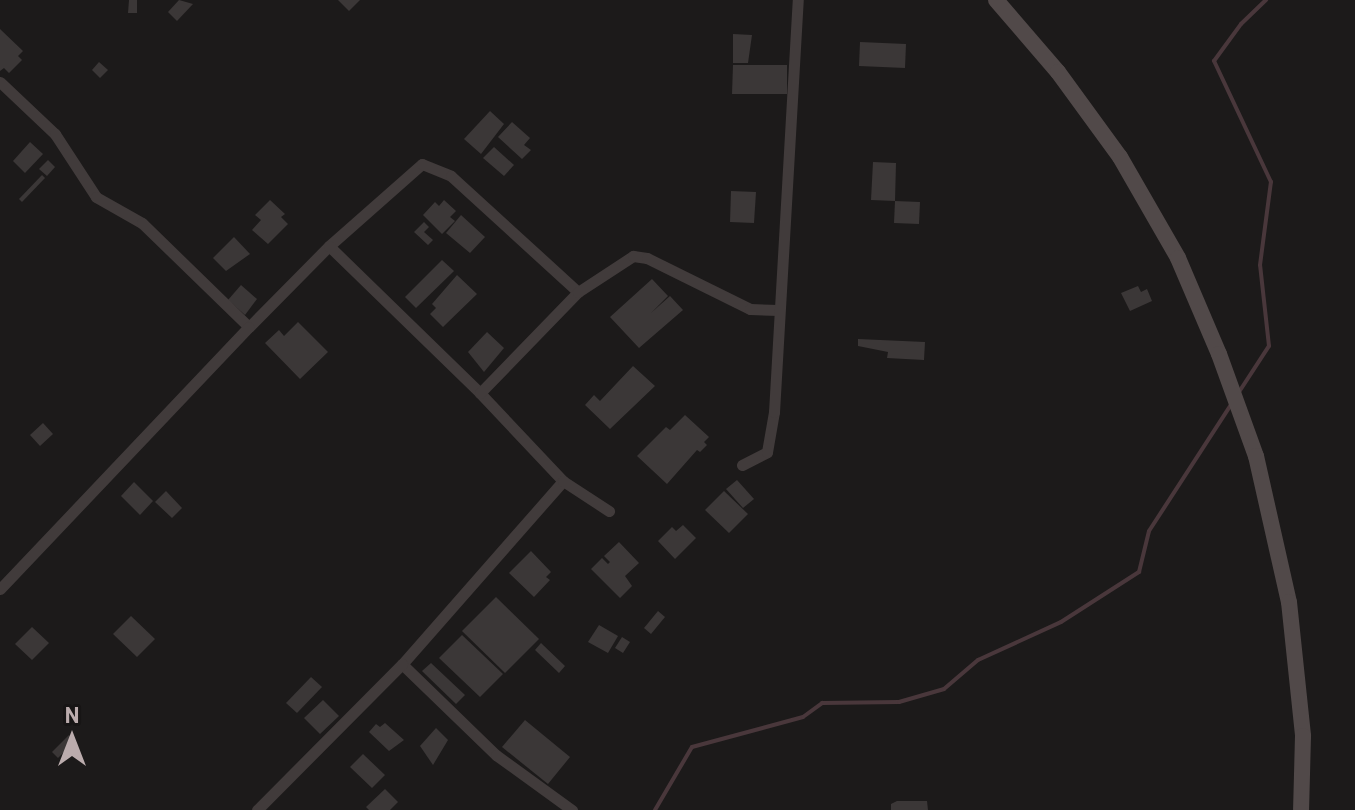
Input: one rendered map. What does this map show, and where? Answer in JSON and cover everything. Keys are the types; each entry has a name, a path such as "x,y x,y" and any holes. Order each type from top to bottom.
{"main road":[{"path":"996,0 1058,72 1120,157 1178,258 1219,354 1256,456 1289,602 1303,736 1301,810"}],"street":[{"path":"742,465 767,452 774,412 798,0"},
{"path":"0,82 55,134 96,197 142,223 249,327"},
{"path":"0,589 329,246 422,164 451,176 578,292"},
{"path":"329,246 480,393 563,481 609,511"},
{"path":"480,393 578,292 633,256 647,258 750,309 778,310"},
{"path":"257,810 402,664 563,481"},
{"path":"402,664 496,755 572,810"}],"building":[{"path":"129,0 137,0 137,13 128,13"},
{"path":"179,0 193,4 177,21 168,12"},
{"path":"338,0 360,0 349,11"},
{"path":"0,29 23,51 18,56 22,60 9,73 4,68 0,71"},
{"path":"733,34 752,35 748,63 733,63"},
{"path":"860,42 906,44 905,68 859,66"},
{"path":"99,62 108,70 100,78 92,70"},
{"path":"733,65 787,65 787,94 732,94"},
{"path":"490,111 504,124 481,154 464,139"},
{"path":"512,122 530,138 524,145 531,150 522,159 498,137"},
{"path":"30,142 43,154 25,173 13,161"},
{"path":"494,147 514,165 504,176 483,158"},
{"path":"48,160 55,167 47,176 39,169"},
{"path":"873,162 896,163 895,201 871,200"},
{"path":"42,175 45,178 22,202 19,199"},
{"path":"731,191 756,192 754,223 730,222"},
{"path":"270,200 285,214 281,217 288,224 268,244 252,230 261,220 255,215"},
{"path":"444,200 456,211 450,217 455,221 442,234 423,215 435,202 439,206"},
{"path":"895,201 920,202 919,224 894,223"},
{"path":"461,215 485,237 470,253 446,233"},
{"path":"424,222 429,227 424,232 433,240 428,245 414,232"},
{"path":"234,237 250,254 226,271 213,258"},
{"path":"442,260 454,271 416,308 405,297"},
{"path":"457,275 477,294 443,327 430,314 436,308 432,304"},
{"path":"652,279 668,296 651,313 670,296 683,310 639,348 610,317"},
{"path":"241,285 257,299 245,315 228,300"},
{"path":"1138,286 1141,292 1147,289 1152,301 1130,311 1121,293"},
{"path":"298,322 328,352 300,379 265,343 279,330 284,336"},
{"path":"487,332 504,348 484,372 468,352"},
{"path":"858,339 925,342 924,360 887,358 888,352 858,346"},
{"path":"633,366 655,386 610,429 585,405 594,395 600,401"},
{"path":"685,415 709,437 704,442 707,445 700,452 697,450 667,484 637,456 666,427 670,430"},
{"path":"43,423 53,434 40,446 30,435"},
{"path":"737,480 754,499 743,508 726,489"},
{"path":"134,482 153,501 140,515 121,496"},
{"path":"166,491 182,508 172,518 155,502"},
{"path":"724,491 748,514 729,533 705,510"},
{"path":"683,525 696,538 675,559 658,541 672,527 676,531"},
{"path":"619,542 639,563 625,576 632,586 620,598 591,569 602,558 608,564 610,562 604,556"},
{"path":"531,551 551,572 546,577 550,580 534,597 509,573"},
{"path":"496,597 539,639 505,673 462,631"},
{"path":"658,611 665,617 651,634 644,628"},
{"path":"131,616 155,639 137,657 113,634"},
{"path":"599,625 618,636 608,653 588,642"},
{"path":"32,627 49,643 32,660 15,644"},
{"path":"462,635 503,674 480,697 439,658"},
{"path":"622,637 630,642 623,653 615,648"},
{"path":"541,643 565,666 559,673 535,650"},
{"path":"431,663 465,695 456,704 422,671"},
{"path":"311,677 322,687 297,713 286,703"},
{"path":"323,700 339,716 320,734 304,718"},
{"path":"525,720 570,757 548,784 502,747"},
{"path":"385,723 404,740 389,751 369,732 376,724 380,727"},
{"path":"436,728 448,740 433,765 420,746"},
{"path":"69,735 75,741 58,758 52,752"},
{"path":"363,754 385,775 372,788 350,767"},
{"path":"385,789 398,802 390,810 369,810 366,807"},
{"path":"897,801 927,801 928,810 891,810 891,804"}],"waterway":[{"path":"1239,392 1269,346 1260,265 1271,182 1214,61 1241,24 1266,0"},
{"path":"655,810 692,747 803,717 822,703 899,702 944,689 978,660 1061,622 1139,572 1149,531 1232,403"}]}
